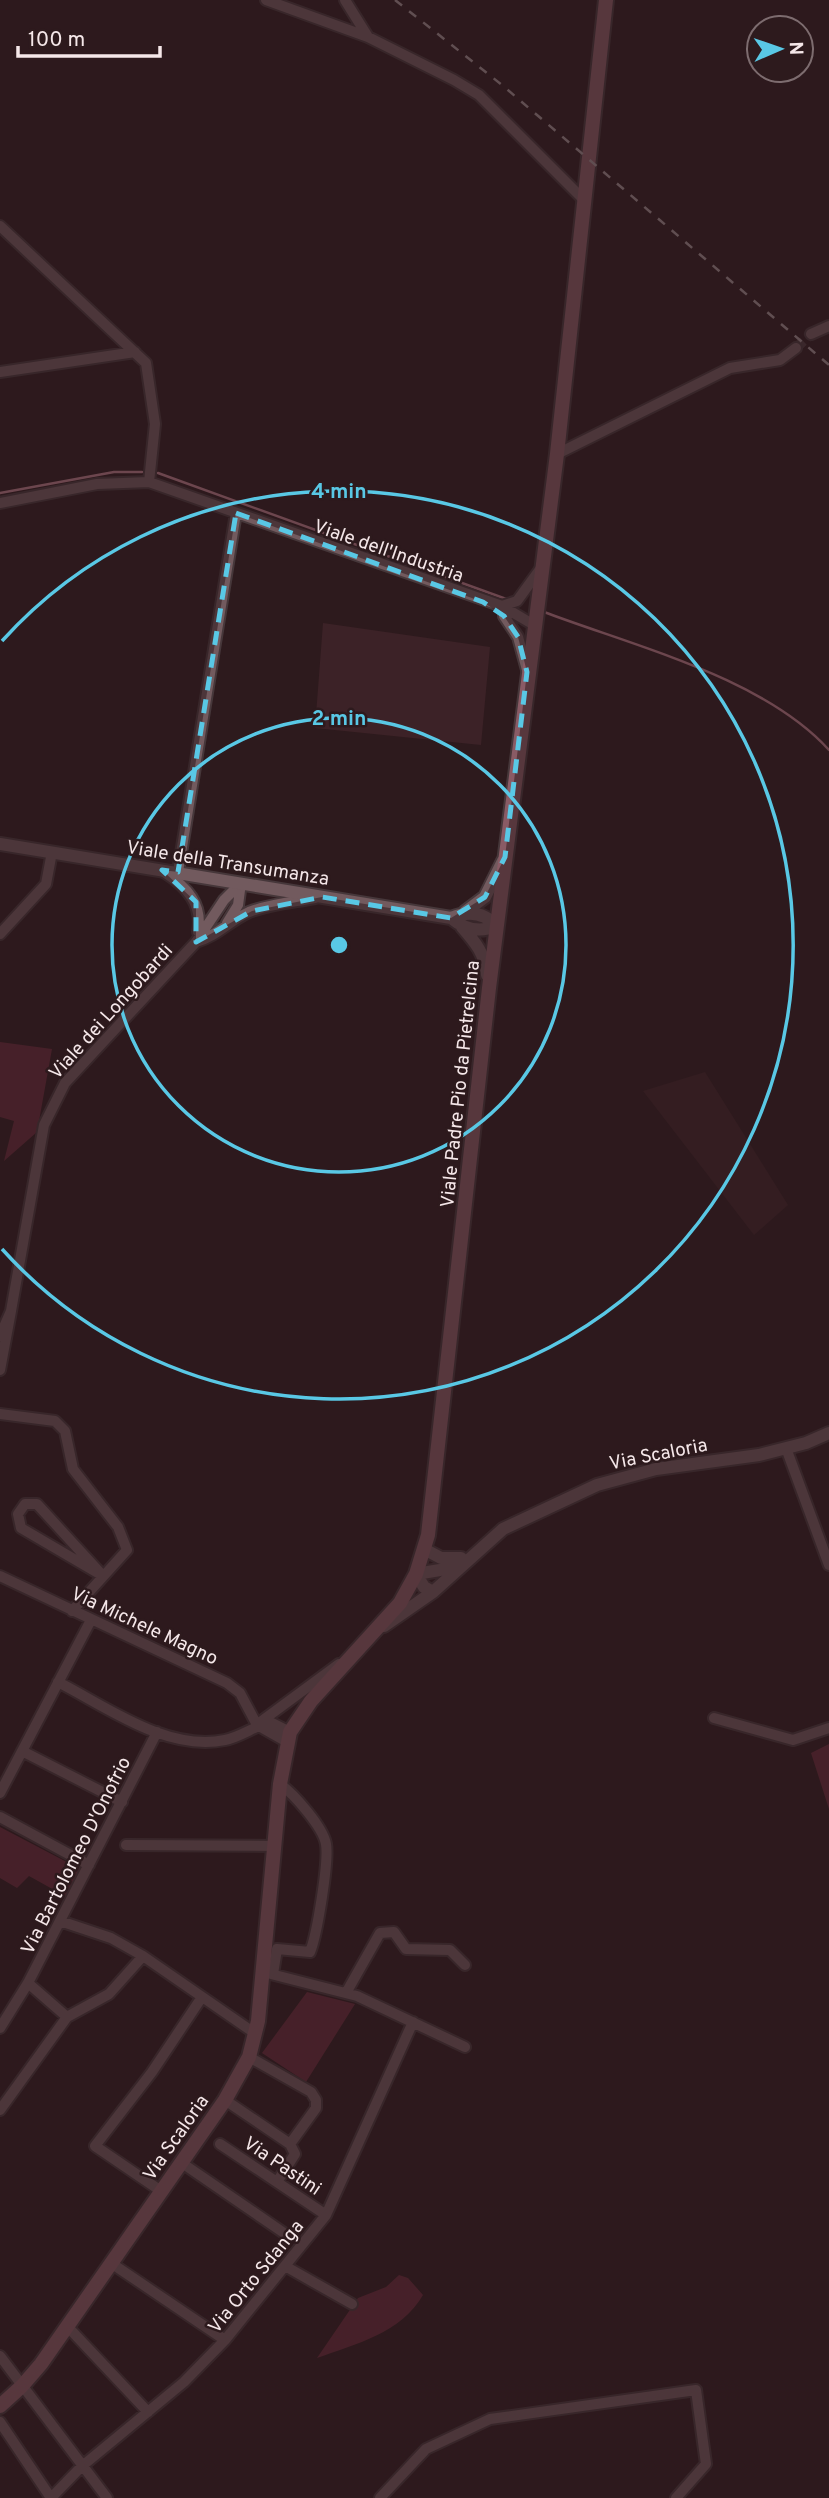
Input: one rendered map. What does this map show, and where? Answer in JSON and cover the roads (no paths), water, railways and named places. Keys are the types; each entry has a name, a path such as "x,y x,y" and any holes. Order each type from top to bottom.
{"main road":[{"name":"Viale Padre Pio da Pietrelcina","path":"424,1549 435,1480 496,926 557,454 606,0"},
{"name":"Via Scaloria","path":"0,2406 22,2386 67,2326 225,2101 249,2057 269,1973 275,1846 280,1784 288,1737 298,1717 400,1603 416,1574 424,1549"}],"street":[{"path":"266,0 274,6 368,37 454,79 479,95 529,142 583,199"},
{"path":"345,0 368,37"},
{"path":"0,226 146,363 155,424 149,482"},
{"path":"0,242 16,239"},
{"path":"811,334 829,326"},
{"path":"557,454 730,368 780,360 796,348"},
{"path":"0,372 135,352"},
{"name":"Viale dell'Industria","path":"0,503 97,484 149,482 483,602 534,625"},
{"path":"178,872 236,513"},
{"path":"527,673 518,637 503,611 517,601 541,568"},
{"name":"Viale della Transumanza","path":"0,844 451,918"},
{"path":"0,934 46,884 52,852"},
{"path":"489,988 485,960 478,944 451,918 465,912 485,897 505,857"},
{"name":"Viale dei Longobardi","path":"162,870 180,883 196,902 200,923 196,942"},
{"path":"227,923 238,905 241,883"},
{"name":"Viale dei Longobardi","path":"0,1370 44,1125 65,1083 196,942 224,900 241,883"},
{"name":"Viale dei Longobardi","path":"196,942 214,937 227,923 252,911 322,897"},
{"path":"462,928 486,930 496,926 488,918 465,912"},
{"name":"Viale dei Longobardi","path":"0,1336 11,1311"},
{"path":"0,1414 55,1421 65,1431 73,1469 118,1527 127,1550 72,1611"},
{"name":"Via Scaloria","path":"378,1630 433,1592 503,1529 597,1485 656,1469 786,1448 829,1433"},
{"path":"786,1448 829,1565"},
{"path":"25,1503 37,1504 103,1576 21,1528 18,1514 25,1503"},
{"path":"424,1549 442,1558 468,1558"},
{"name":"Via Scaloria","path":"416,1574 440,1570 468,1558"},
{"path":"416,1574 425,1587 433,1592"},
{"name":"Via Michele Magno","path":"0,1576 227,1683 240,1693 257,1726"},
{"path":"0,1793 91,1620"},
{"name":"Via Scaloria","path":"58,1682 157,1732 192,1741 225,1740 257,1726 353,1655"},
{"path":"714,1718 793,1740 829,1728"},
{"path":"257,1726 270,1722 288,1737"},
{"name":"Via Bartolomeo D'Onofrio","path":"0,2028 28,1983 157,1732"},
{"path":"22,1751 122,1802"},
{"path":"0,1764 12,1770"},
{"path":"280,1784 295,1794 326,1843 318,1934 310,1952 277,1949 269,1973 346,1993 465,2047"},
{"path":"0,1817 89,1865"},
{"path":"126,1845 275,1846"},
{"path":"60,1922 111,1938 143,1956 256,2035"},
{"path":"346,1993 380,1933 394,1932 406,1949 450,1950 465,1965"},
{"path":"0,2110 67,2017 109,1994 143,1956"},
{"path":"28,1983 67,2017"},
{"path":"161,2191 95,2146 152,2072 202,1997"},
{"name":"Via Orto Sdanga","path":"51,2498 80,2467 184,2382 226,2340 326,2215 413,2022"},
{"path":"249,2057 311,2092 316,2099 316,2108 290,2144"},
{"path":"225,2101 290,2144 295,2154 277,2182"},
{"name":"Via Pastini","path":"220,2144 326,2215"},
{"path":"182,2163 284,2233"},
{"path":"111,2263 226,2340"},
{"path":"285,2266 352,2304"},
{"path":"67,2326 148,2412"},
{"path":"0,2357 80,2467 107,2498"},
{"path":"380,2498 426,2449 489,2419 696,2390 706,2464 676,2498"},
{"path":"0,2422 51,2498"}],"waterway":[{"path":"0,493 114,472 142,472"},
{"path":"158,473 509,600"},
{"path":"544,612 657,652 734,684 770,703 802,725 829,750"}],"tunnel":[{"path":"796,348 811,334"}],"railway":[{"path":"395,0 502,85 829,365"}]}
